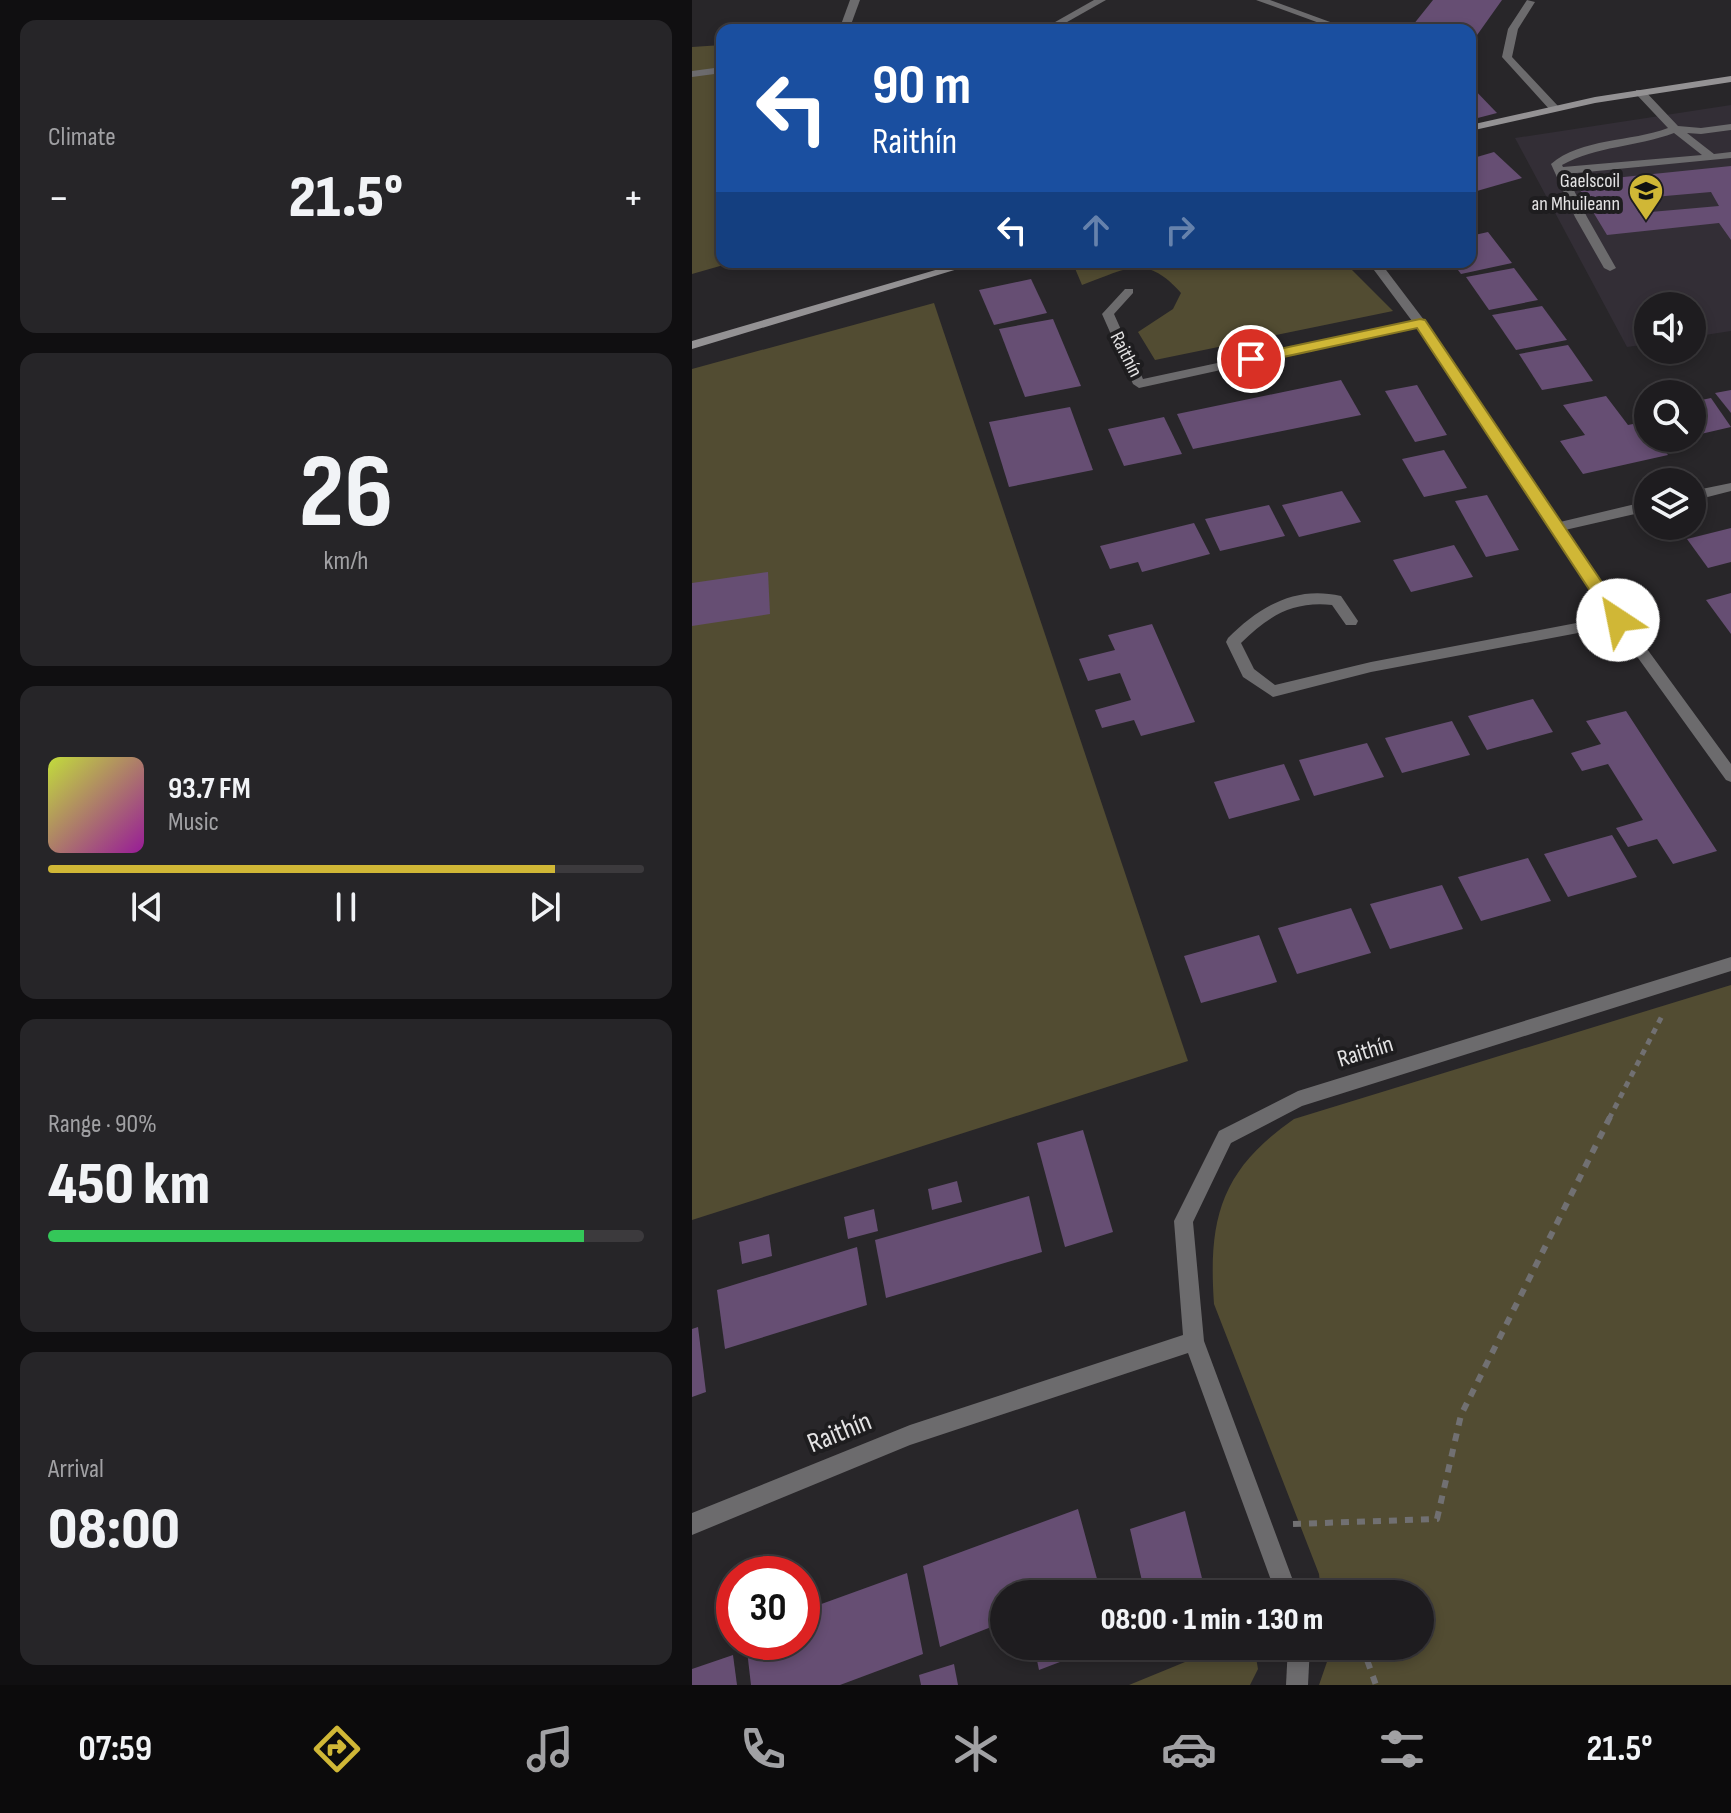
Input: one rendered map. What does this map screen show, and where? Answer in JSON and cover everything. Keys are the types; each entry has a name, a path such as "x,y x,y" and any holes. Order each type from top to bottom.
{"street":[{"path":"846,24 855,0"},
{"path":"1057,24 1101,0"},
{"path":"1261,0 1330,24"},
{"path":"1530,2 1513,29 1507,57 1554,108"},
{"path":"692,74 716,71"},
{"path":"1476,127 1554,108 1731,79"},
{"path":"1640,92 1676,129 1712,157"},
{"path":"1610,268 1556,164 1577,152 1652,138 1676,129 1701,131 1731,127"},
{"path":"1559,171 1731,155"},
{"path":"692,345 955,268"},
{"path":"1379,268 1420,323 1618,620 1731,776"},
{"name":"Raithín","path":"1129,291 1108,314 1139,384 1420,323"},
{"path":"1706,493 1731,487"},
{"path":"1556,528 1634,509"},
{"path":"1351,621 1336,600 1309,596 1270,609 1233,642 1248,673 1273,691 1371,667 1618,620"},
{"name":"Raithín","path":"1282,1580 1194,1341 1183,1221 1225,1137 1298,1099 1731,964"},
{"name":"Raithín","path":"692,1524 910,1435 1194,1341"},
{"path":"1297,1685 1298,1660"}],"path":[{"path":"1262,1526 1437,1519 1461,1415 1519,1294 1681,980"},
{"path":"1367,1660 1376,1685"}],"shaded area":[{"path":"716,45 716,267 692,274 692,47"},
{"name":"Gaelscoil an Mhuileann","path":"1731,105 1731,331 1706,335 1706,292 1634,292 1634,346 1627,347 1515,138"},
{"path":"1075,268 1134,268 1123,270 1082,285"},
{"path":"1145,268 1350,268 1393,311 1155,360 1138,332 1173,309 1181,293 1156,272"},
{"path":"934,303 1188,1061 692,1220 692,369"},
{"path":"1731,985 1731,1685 1319,1685 1328,1660 1434,1660 1434,1580 1320,1580 1214,1304 1214,1246 1224,1198 1250,1157 1294,1119"},
{"path":"1190,1660 1256,1660 1258,1669 1250,1685 1129,1685"}],"building":[{"path":"1433,0 1502,0 1476,37 1476,24 1414,24"},
{"path":"1476,91 1497,113 1476,118"},
{"path":"1494,152 1522,178 1476,191 1476,157"},
{"path":"1731,166 1731,240 1719,223 1607,235 1575,182","holes":["1711,192 1719,206 1639,213 1631,199"]},
{"path":"1488,232 1512,263 1461,274 1456,268 1476,268 1476,235"},
{"path":"1514,268 1538,300 1489,310 1466,277"},
{"path":"1031,279 1047,313 994,325 979,290"},
{"path":"1542,306 1567,340 1516,350 1492,315"},
{"path":"1053,319 1081,386 1025,397 999,329"},
{"path":"1568,345 1593,381 1542,390 1519,354"},
{"path":"1341,380 1361,415 1193,449 1177,414"},
{"path":"1417,385 1447,435 1415,442 1385,391"},
{"path":"1731,390 1731,413 1715,393"},
{"path":"1606,396 1628,425 1634,424 1634,452 1666,452 1668,455 1583,474 1560,441 1585,435 1563,405"},
{"path":"1711,398 1731,427 1706,433 1706,399"},
{"path":"1070,407 1093,470 1009,487 989,422"},
{"path":"1164,417 1182,454 1124,466 1108,429"},
{"path":"1444,450 1467,488 1424,497 1402,459"},
{"path":"1342,491 1361,522 1299,537 1282,505"},
{"path":"1487,495 1519,550 1486,557 1455,501"},
{"path":"1269,505 1285,536 1220,551 1205,519"},
{"path":"1194,523 1210,554 1142,572 1138,562 1110,569 1100,546"},
{"path":"1731,528 1731,562 1708,568 1688,540 1706,540 1706,534"},
{"path":"1454,545 1473,577 1411,592 1393,560"},
{"path":"768,572 770,614 692,626 692,583"},
{"path":"1731,593 1731,634 1706,600"},
{"path":"1152,624 1195,722 1141,736 1134,720 1102,728 1095,710 1131,700 1120,673 1088,681 1079,659 1115,650 1108,635"},
{"path":"1533,699 1553,732 1487,750 1468,716"},
{"path":"1626,711 1717,851 1673,864 1657,839 1628,847 1616,828 1643,820 1608,764 1582,771 1571,753 1601,744 1586,721"},
{"path":"1452,721 1470,755 1402,773 1385,738"},
{"path":"1367,743 1384,777 1314,796 1299,760"},
{"path":"1284,764 1300,800 1229,819 1214,782"},
{"path":"1612,835 1637,877 1568,897 1544,854"},
{"path":"1528,858 1551,901 1481,921 1458,877"},
{"path":"1442,885 1463,929 1390,949 1370,904"},
{"path":"1351,908 1371,953 1297,974 1278,928"},
{"path":"1259,935 1277,982 1201,1003 1184,956"},
{"path":"1083,1130 1113,1232 1065,1247 1037,1143"},
{"path":"957,1181 962,1202 932,1210 928,1189"},
{"path":"1029,1196 1042,1252 886,1298 875,1240"},
{"path":"874,1209 878,1231 848,1239 844,1217"},
{"path":"769,1234 772,1256 742,1264 739,1242"},
{"path":"857,1247 867,1305 725,1349 717,1290"},
{"path":"698,1327 706,1392 692,1397 692,1329"},
{"path":"1078,1509 1097,1580 990,1580 990,1627 940,1647 923,1566"},
{"path":"1185,1511 1202,1580 1142,1580 1130,1529"},
{"path":"907,1573 923,1654 840,1685 751,1685 748,1660 820,1660 820,1604"},
{"path":"718,1660 734,1660 737,1685 692,1685 692,1669"},
{"path":"1037,1660 1065,1660 1039,1670"},
{"path":"954,1664 958,1685 921,1685 919,1675"}],"place":[{"name":"Gaelscoil an Mhuileann","path":"1646,222"}],"route":[{"path":"1251,359 1420,323 1618,620"}]}
